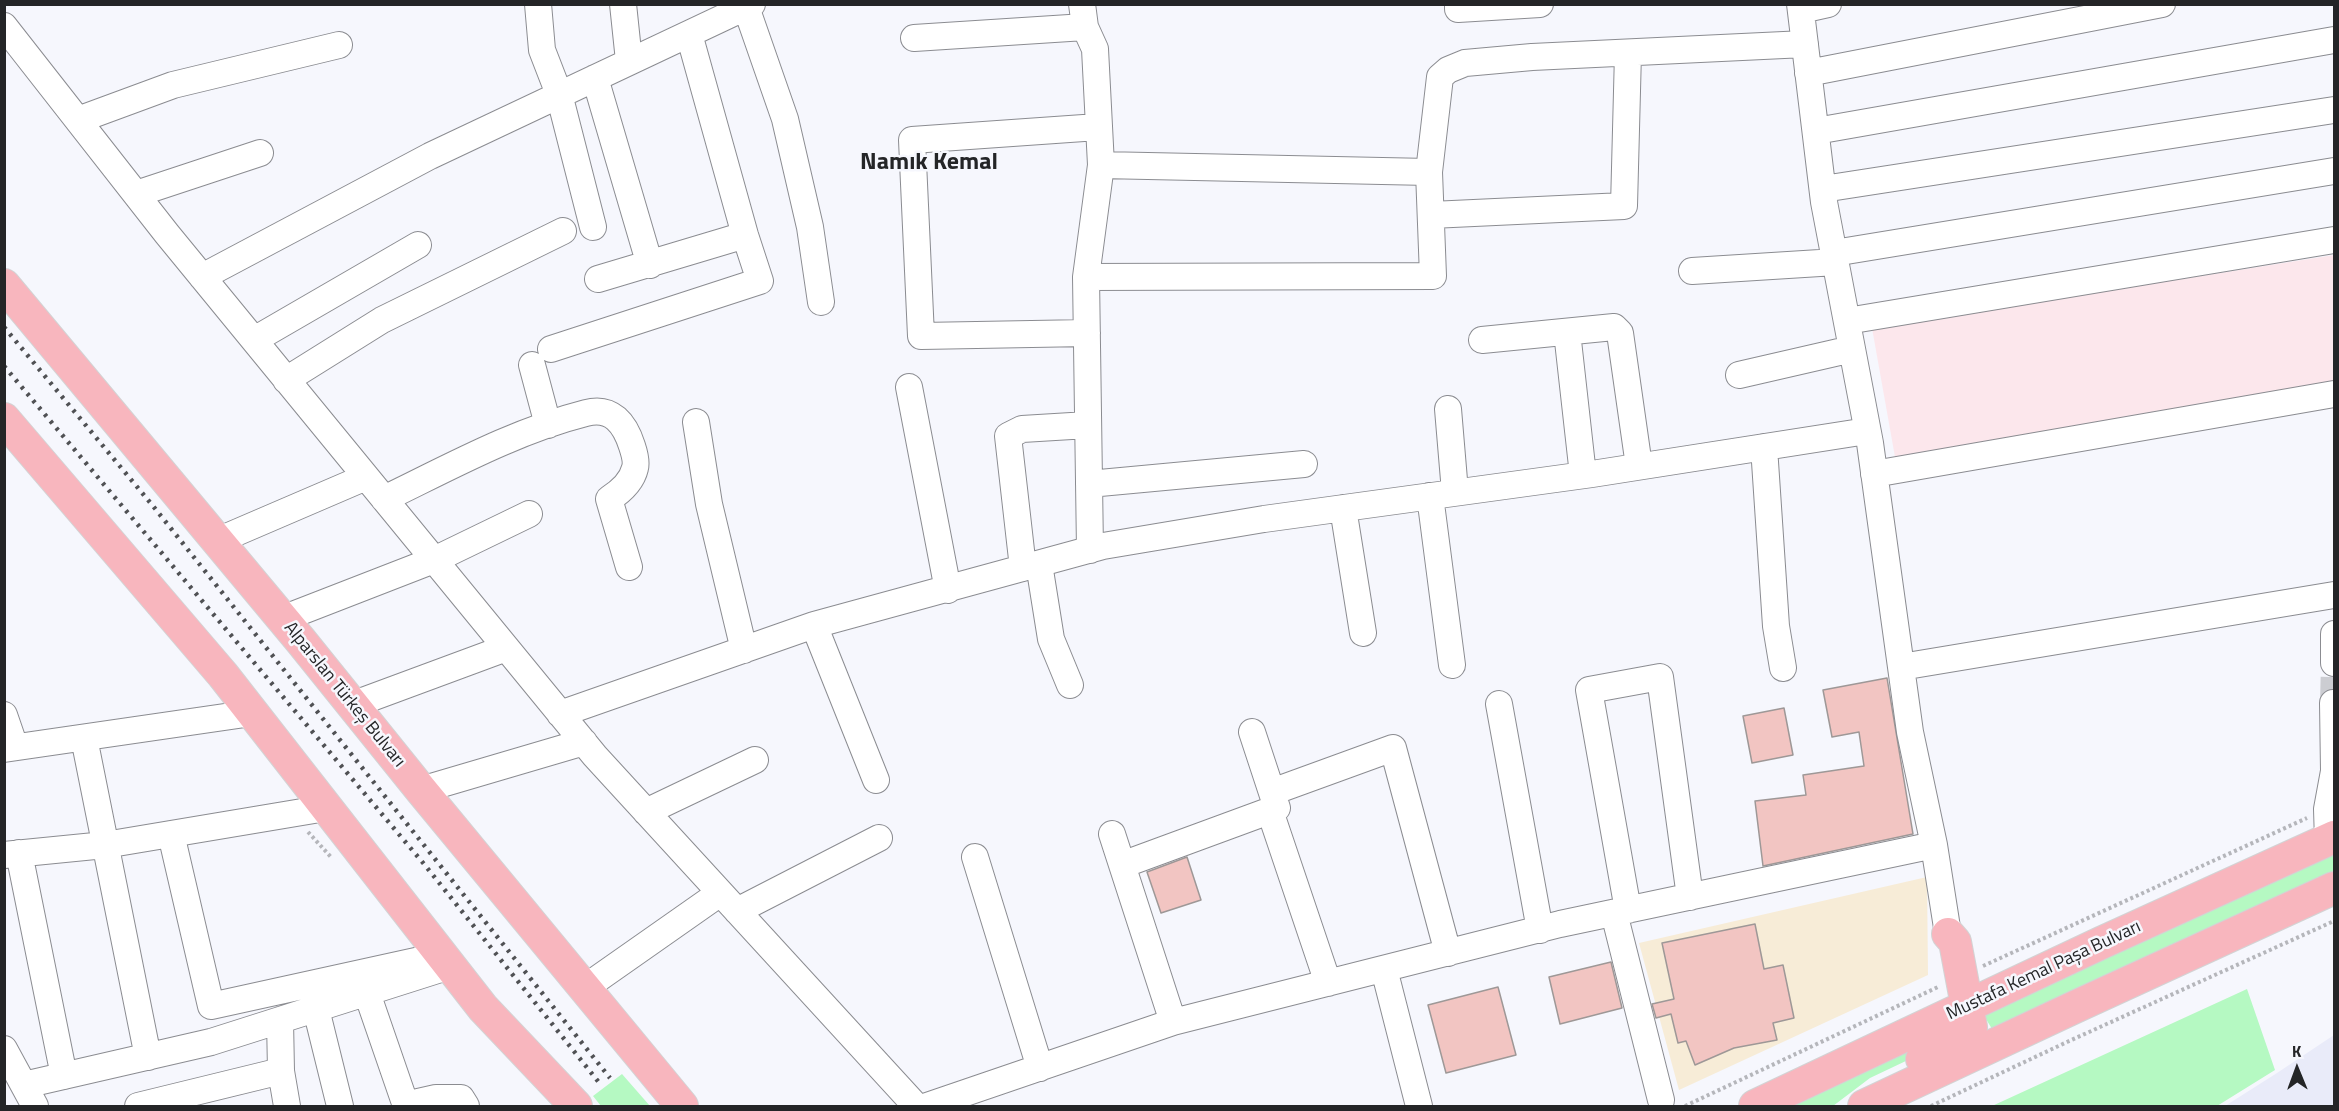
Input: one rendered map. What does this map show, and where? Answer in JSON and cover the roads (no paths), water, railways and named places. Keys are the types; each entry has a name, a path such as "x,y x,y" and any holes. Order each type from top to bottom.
{"main road":[{"name":"Alparslan Türkeş Bulvarı","path":"4,285 218,541 682,1107"},
{"path":"4,419 223,675 483,1008 576,1107"},
{"name":"Mustafa Kemal Paşa Bulvarı","path":"1755,1107 1927,1025 1960,992 2008,987 2330,829"},
{"path":"1864,1107 2334,888"},
{"path":"1850,1107 1865,1086 1949,1045 1960,992 1955,942 1948,934"},
{"path":"1960,992 1979,1036 2000,1033 2042,1013 2055,1017"}],"street":[{"path":"538,4 542,50 559,94 593,227"},
{"path":"623,4 629,61"},
{"path":"1458,4 1458,9 1540,4"},
{"path":"1828,4 1800,7 1808,74 1823,189 1868,431 1910,732 1934,845 1948,934"},
{"path":"1808,74 2162,4"},
{"path":"202,277 430,156 737,8 785,118 810,227 821,302"},
{"path":"914,38 1084,16 1095,49 1101,165 1086,277 1090,550"},
{"path":"4,26 202,277 560,714 646,812 916,1107"},
{"path":"548,425 541,357 760,280 745,235 689,33"},
{"path":"1816,131 2334,40"},
{"path":"1086,277 1433,276 1429,172 1440,77 1448,70 1465,63 1532,57 1805,44"},
{"path":"78,120 173,85 339,45"},
{"path":"1431,215 1624,206 1628,53"},
{"path":"594,78 650,265"},
{"path":"1823,189 2334,110"},
{"path":"1087,333 921,336 912,140 1098,128"},
{"path":"136,194 260,153"},
{"path":"1101,165 1429,172"},
{"path":"1692,271 1835,257 2334,171"},
{"path":"286,380 382,320 563,231"},
{"path":"598,279 745,235"},
{"path":"1847,321 2334,240"},
{"path":"254,340 418,245"},
{"path":"1482,340 1614,327 1620,333 1640,466"},
{"path":"1567,332 1583,475"},
{"path":"1740,375 1852,349"},
{"path":"909,387 948,590"},
{"path":"1874,474 2334,394"},
{"path":"1448,409 1443,494 1452,665"},
{"path":"384,499 515,436 596,411 615,417 624,424 635,456 635,468 621,491 609,498 629,567"},
{"path":"696,422 709,504 744,650"},
{"path":"1070,685 1051,639 1031,566 1008,436 1022,429 1088,425"},
{"path":"560,714 814,626 1090,550 1264,519 1583,475 1868,431"},
{"path":"1764,447 1776,626 1783,668"},
{"path":"1089,484 1304,464"},
{"path":"218,541 366,477"},
{"path":"1342,508 1363,633"},
{"path":"282,619 434,560 529,514"},
{"path":"1901,667 2334,595"},
{"path":"814,626 876,780"},
{"path":"2334,634 2334,663"},
{"path":"352,705 506,648"},
{"path":"1672,1103 1621,911 1589,690 1660,677 1690,897"},
{"path":"1499,704 1540,930"},
{"path":"4,715 10,748 252,713"},
{"path":"2330,829 2334,771 2334,716"},
{"path":"1252,732 1271,801 1328,983"},
{"path":"84,738 148,1057"},
{"path":"421,790 584,742"},
{"path":"1122,866 1393,748 1448,952"},
{"path":"646,812 755,760"},
{"path":"64,1076 12,854 105,845 326,808"},
{"path":"171,834 211,1006 446,961"},
{"path":"1112,834 1173,1022"},
{"path":"585,987 728,902 879,838"},
{"path":"927,1107 1173,1022 1448,952 1621,911 1934,845"},
{"path":"975,857 1040,1068"},
{"path":"4,1049 21,1088 211,1042 367,993 446,961"},
{"path":"1384,969 1419,1107"},
{"path":"367,993 406,1106 436,1098 461,1098 466,1107"},
{"path":"316,1009 340,1107"},
{"path":"280,1020 281,1071 287,1107"},
{"path":"138,1107 281,1071"}],"tunnel":[{"path":"2333,703 2334,663"}],"railway":[{"path":"4,327 153,506 610,1078"},
{"path":"4,366 424,864 601,1085"}],"district":[{"name":"Namık Kemal","path":"929,163"}]}
